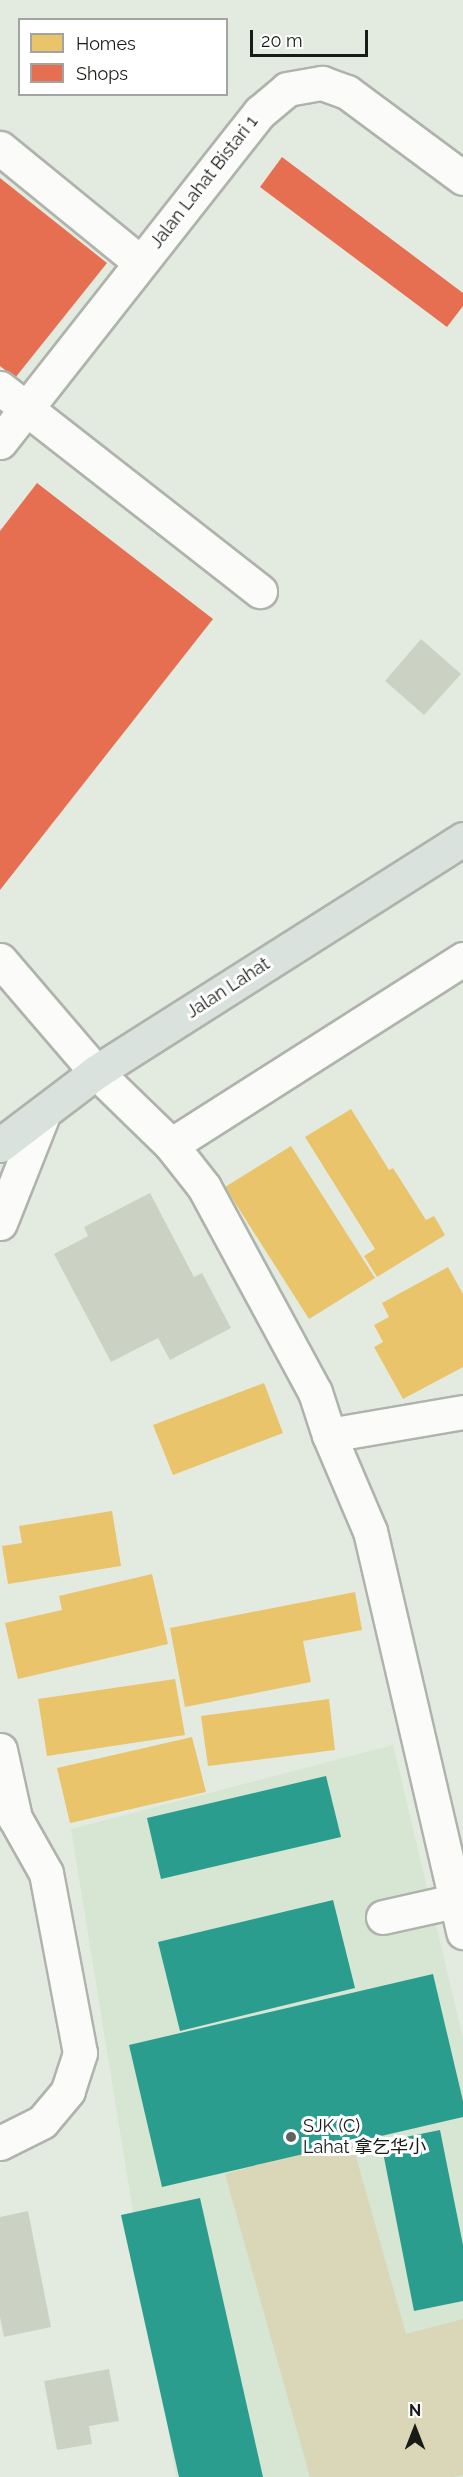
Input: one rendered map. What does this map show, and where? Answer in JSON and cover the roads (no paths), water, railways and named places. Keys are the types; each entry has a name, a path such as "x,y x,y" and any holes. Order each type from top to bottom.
{"main road":[{"name":"Jalan Lahat","path":"0,1145 96,1072 463,839"}],"street":[{"name":"Jalan Lahat Bistari 1","path":"0,442 260,112 287,89 322,83 347,92 463,178"},
{"path":"0,148 140,262"},
{"path":"0,388 260,591"},
{"path":"171,1145 463,958"},
{"path":"6,978 96,1072 171,1145 204,1187 315,1392 329,1435 370,1531 463,1932"},
{"path":"0,1223 44,1112"},
{"path":"329,1435 463,1412"},
{"path":"0,1750 15,1818 46,1873 80,2053 68,2091 42,2122 0,2144"},
{"path":"383,1917 455,1901"}],"place":[{"name":"SJK (C) Lahat 拿乞华小","path":"291,2137"}]}
